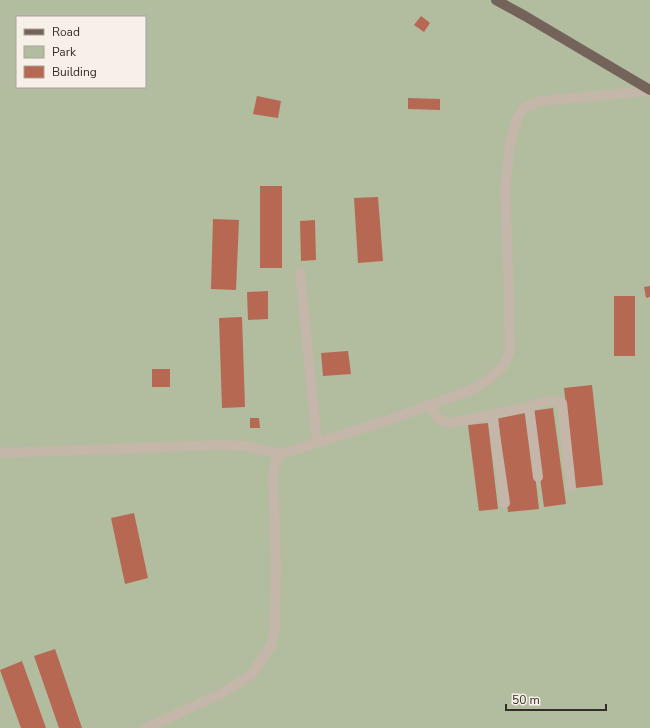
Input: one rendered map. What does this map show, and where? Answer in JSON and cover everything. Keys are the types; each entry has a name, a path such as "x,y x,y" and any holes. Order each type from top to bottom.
{"main road":[{"path":"496,0 650,90"}],"street":[{"path":"0,453 221,445 245,446 281,454 471,390 488,380 503,366 510,351 505,189 510,144 517,119 523,108 540,101 650,90"},
{"path":"300,273 317,443"},
{"path":"429,405 439,419 444,422 452,423 552,401 562,403 571,487"},
{"path":"529,407 538,477"},
{"path":"492,414 505,503"},
{"path":"146,728 221,694 252,674 271,646 275,629 276,564 273,473 275,463 281,454"}],"green space":[{"path":"0,0 650,0 650,728 0,728"}],"building":[{"path":"421,16 430,23 424,32 414,25"},
{"path":"257,96 281,101 278,118 253,114"},
{"path":"408,98 440,99 440,110 408,109"},
{"path":"260,186 282,186 282,268 260,268"},
{"path":"378,197 383,261 358,263 354,198"},
{"path":"213,219 239,220 236,290 211,289"},
{"path":"315,220 316,260 301,261 300,221"},
{"path":"650,286 650,297 646,298 644,287"},
{"path":"268,291 268,319 248,320 247,292"},
{"path":"614,296 635,296 635,356 614,356"},
{"path":"242,317 245,407 222,408 219,318"},
{"path":"348,351 351,374 323,376 321,353"},
{"path":"152,369 170,369 170,387 152,387"},
{"path":"592,385 603,485 575,488 564,388"},
{"path":"553,408 566,504 544,507 531,411"},
{"path":"528,412 539,509 508,512 498,416"},
{"path":"250,418 259,418 260,428 250,428"},
{"path":"488,423 498,509 479,511 468,425"},
{"path":"134,513 148,578 125,584 111,518"},
{"path":"55,649 82,728 59,728 34,656"},
{"path":"22,661 46,728 21,728 0,670"}]}
